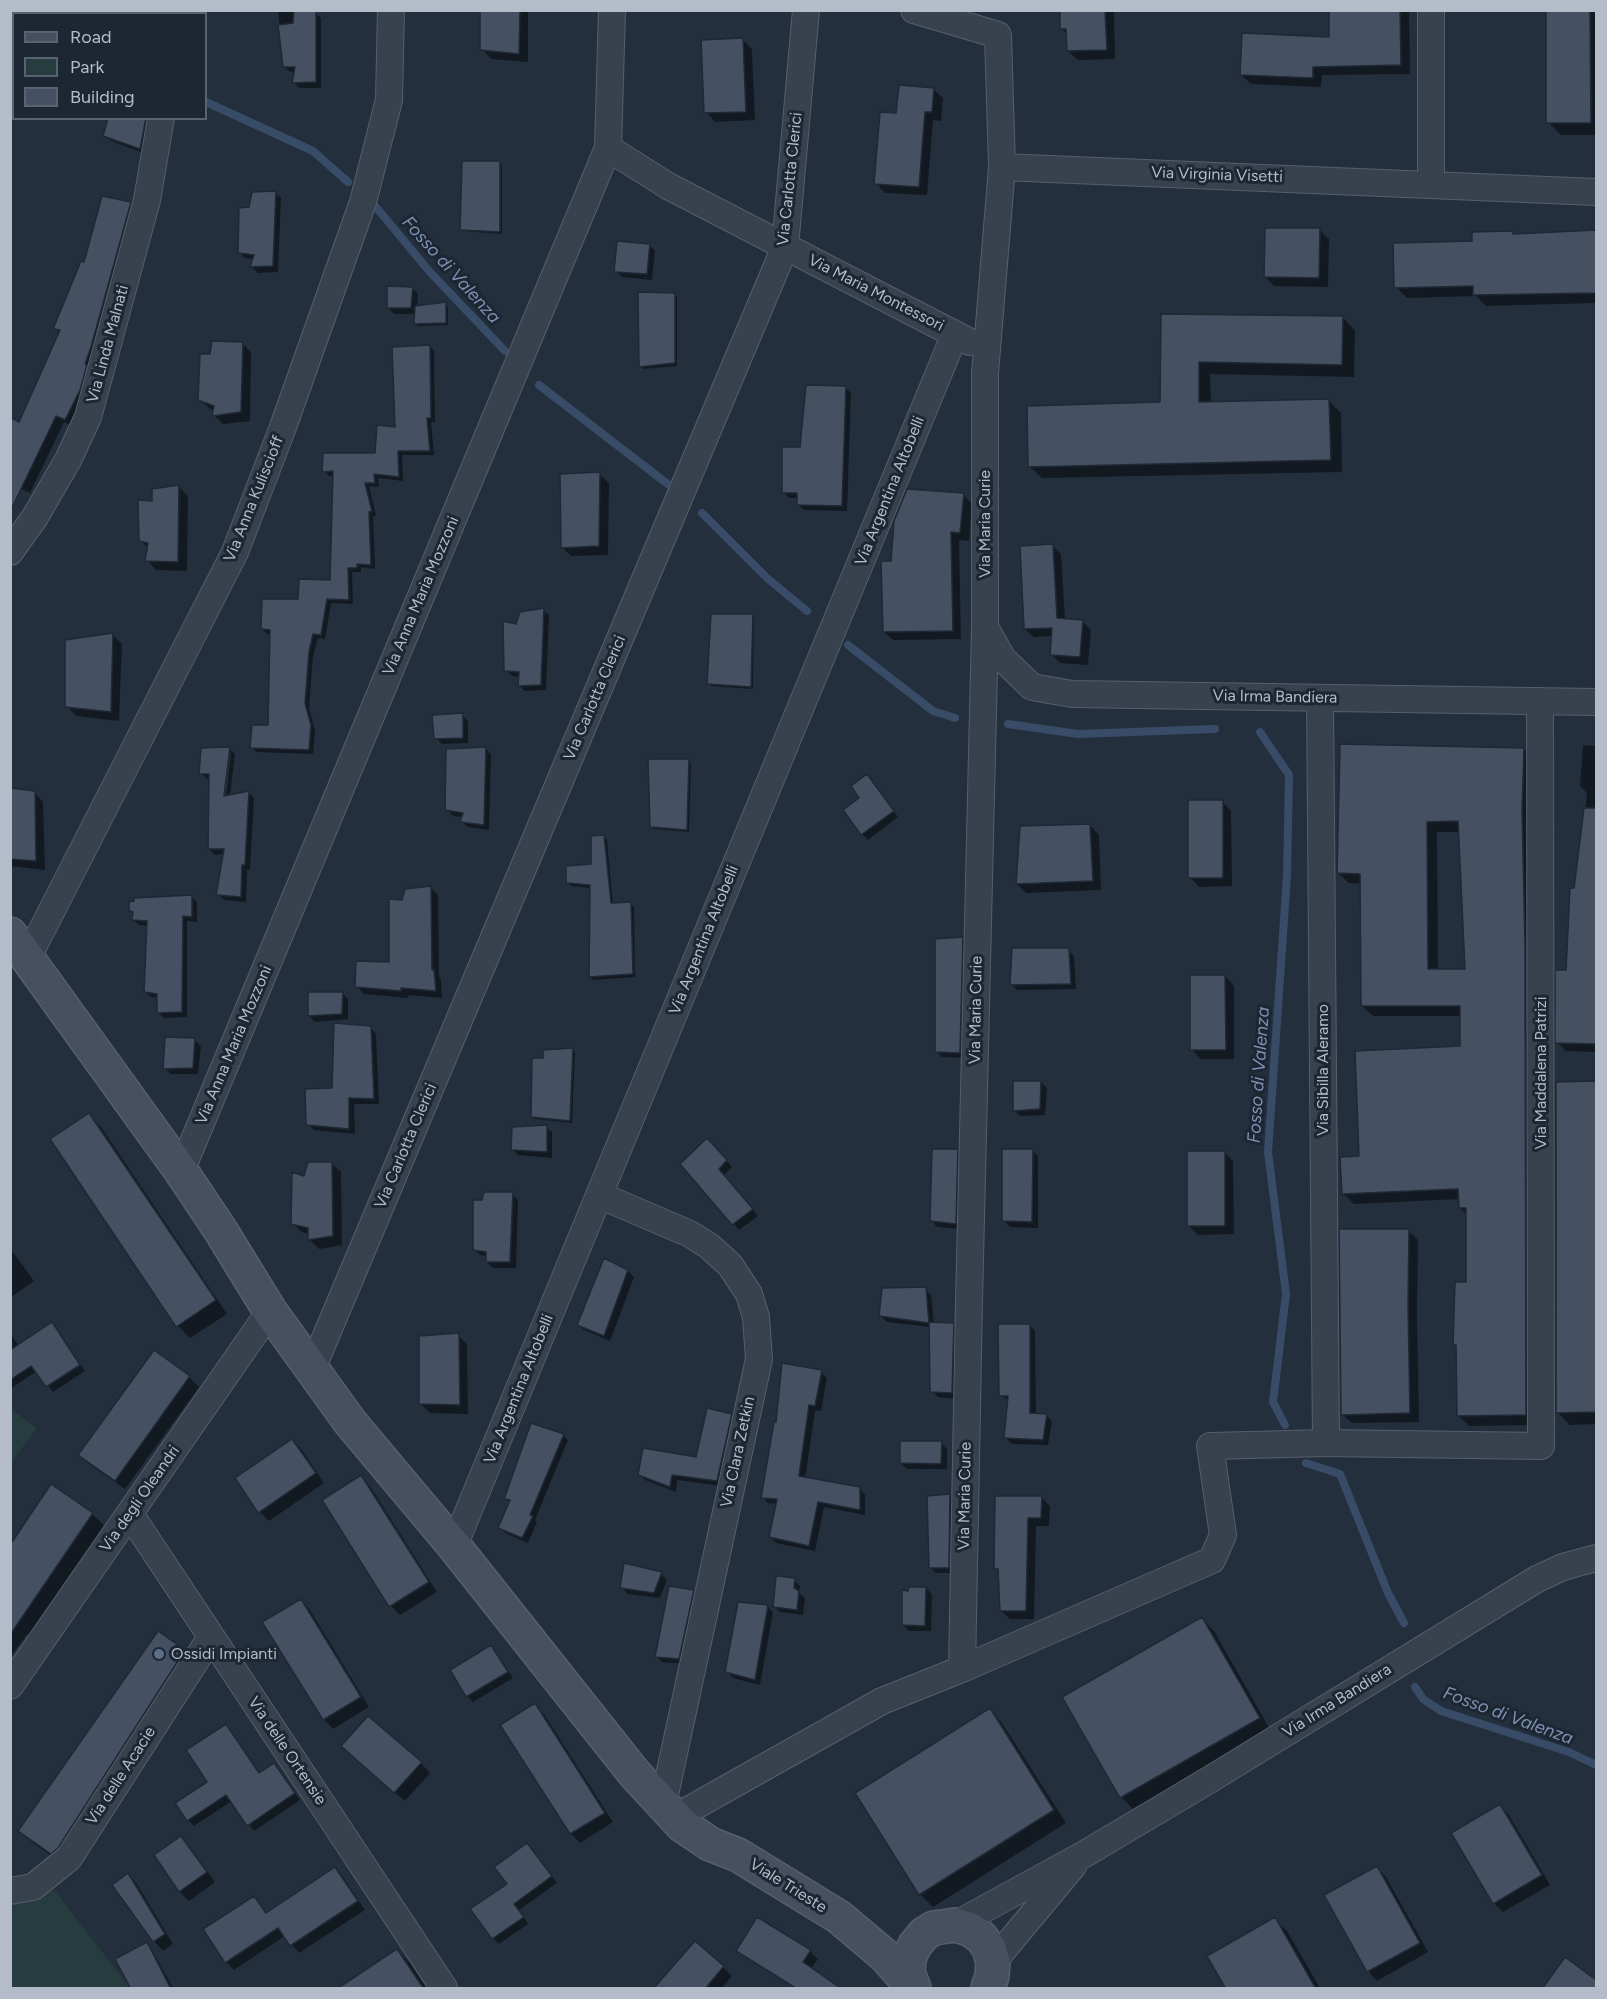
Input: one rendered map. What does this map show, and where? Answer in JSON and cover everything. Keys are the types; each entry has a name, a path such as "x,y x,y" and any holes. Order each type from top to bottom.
{"street":[{"name":"Via Anna Kuliscioff","path":"19,946 235,552 283,427 363,202 389,100 391,10"},
{"name":"Via Anna Maria Mozzoni","path":"181,1171 608,148 612,10"},
{"name":"Via Carlotta Clerici","path":"312,1369 785,247 806,10"},
{"path":"914,10 998,35 1002,166 987,350"},
{"path":"1431,10 1431,184"},
{"name":"Via Linda Malnati","path":"10,552 35,517 68,460 88,417 147,200 161,120"},
{"name":"Via Maria Montessori","path":"608,148 668,186 987,350"},
{"name":"Via Virginia Visetti","path":"1002,166 1596,192"},
{"name":"Via Argentina Altobelli","path":"454,1546 955,334"},
{"name":"Via Maria Curie","path":"962,1669 969,1266 985,627 985,373 987,350"},
{"name":"Via Irma Bandiera","path":"985,627 1002,658 1032,687 1072,694 1596,702"},
{"name":"Via Sibilla Aleramo","path":"1320,698 1326,1443"},
{"name":"Via Maddalena Patrizi","path":"1326,1443 1541,1446 1540,701"},
{"path":"19,946 181,1171 270,1311 350,1422 454,1546 634,1773"},
{"name":"Via Clara Zetkin","path":"599,1195 690,1234 709,1246 729,1265 749,1294 756,1317 759,1359 678,1800"},
{"name":"Via degli Oleandri","path":"10,1686 270,1311"},
{"path":"678,1800 882,1701 962,1669 1212,1560 1223,1535 1210,1446 1326,1443"},
{"name":"Via delle Ortensie","path":"130,1514 444,1989"},
{"name":"Via Irma Bandiera","path":"956,1925 1083,1855 1209,1780 1537,1579 1563,1567 1596,1558"},
{"name":"Via delle Acacie","path":"10,1891 33,1887 69,1858 211,1637"},
{"name":"Viale Trieste","path":"634,1773 678,1800 738,1855"},
{"name":"Viale Trieste","path":"634,1773 682,1825 710,1844 738,1855 838,1917 884,1955 913,1988"},
{"name":"Via Irma Bandiera","path":"990,1975 1083,1855"},
{"name":"Viale Trieste","path":"838,1917 888,1932 924,1934 934,1928 956,1925"},
{"path":"956,1925 969,1929 981,1937 989,1948 990,1975"},
{"path":"913,1988 908,1972 909,1958 915,1945 924,1934"}],"green space":[{"path":"10,1408 37,1428 11,1463 10,1463"},
{"path":"51,1886 130,1988 11,1988 11,1900"}],"building":[{"path":"294,10 316,10 316,82 292,83 295,67 283,67 278,25 293,23"},
{"path":"480,10 520,10 519,54 480,50"},
{"path":"1060,10 1105,10 1107,50 1067,51 1066,29 1060,29"},
{"path":"1329,10 1400,10 1401,65 1313,67 1313,78 1240,75 1242,33 1329,37"},
{"path":"1546,10 1590,10 1591,123 1546,123"},
{"path":"743,38 746,112 704,113 701,40"},
{"path":"899,85 934,88 932,112 925,112 919,187 874,184 880,112 896,113"},
{"path":"107,120 146,120 140,149 103,136"},
{"path":"462,161 500,161 500,232 460,230"},
{"path":"276,191 273,266 250,267 254,255 238,253 239,208 249,207 252,192"},
{"path":"102,196 131,202 85,364 87,365 80,390 65,420 56,416 10,512 10,417 19,422 60,330 53,329 81,261 84,262"},
{"path":"1265,228 1320,228 1319,278 1264,277"},
{"path":"1596,230 1596,293 1473,295 1473,286 1394,288 1393,243 1472,241 1472,232 1513,231 1513,234"},
{"path":"617,241 650,244 647,274 614,272"},
{"path":"387,286 413,287 411,308 387,308"},
{"path":"638,292 675,293 675,363 639,367"},
{"path":"446,302 446,323 414,324 415,306"},
{"path":"1161,314 1343,316 1342,365 1199,362 1199,402 1329,399 1331,460 1028,467 1027,406 1160,402"},
{"path":"212,341 243,342 241,412 212,416 214,406 198,400 200,354 210,354"},
{"path":"430,345 431,418 427,418 430,451 398,451 399,477 374,474 375,483 365,483 372,511 369,512 371,565 357,564 357,568 348,568 349,600 327,599 321,635 313,634 309,652 305,703 311,725 309,750 250,748 252,725 268,725 270,630 261,629 262,599 298,599 299,579 330,580 333,471 322,472 323,453 375,453 377,425 395,427 392,347"},
{"path":"806,385 846,386 842,506 797,505 797,493 782,493 782,447 800,447"},
{"path":"600,472 599,546 561,548 560,474"},
{"path":"179,485 178,562 145,561 148,543 139,541 138,500 152,501 152,489"},
{"path":"907,489 964,493 960,533 951,532 953,631 883,632 881,561 891,561 894,521"},
{"path":"1053,544 1057,618 1083,620 1080,657 1050,655 1052,628 1024,629 1020,546"},
{"path":"544,608 541,685 518,686 519,672 504,671 503,621 516,624 520,612"},
{"path":"711,614 753,614 751,687 707,684"},
{"path":"113,633 111,712 65,707 65,640"},
{"path":"463,713 463,738 434,739 432,715"},
{"path":"1340,744 1524,748 1522,810 1525,945 1526,1415 1457,1416 1456,1345 1453,1345 1455,1282 1466,1282 1466,1208 1459,1208 1458,1189 1342,1194 1340,1157 1359,1156 1355,1051 1460,1046 1460,1006 1361,1006 1360,874 1337,873","holes":["1458,821 1465,969 1428,969 1427,822"]},
{"path":"230,747 224,796 249,791 241,897 216,895 224,849 208,849 209,774 199,774 201,748"},
{"path":"486,747 484,825 460,822 463,813 445,810 446,749"},
{"path":"648,759 689,759 687,830 650,827"},
{"path":"867,774 894,811 861,835 843,810 859,798 851,786"},
{"path":"10,788 35,791 36,861 10,859"},
{"path":"1188,800 1223,800 1223,878 1188,878"},
{"path":"1584,808 1596,808 1596,1044 1555,1043 1555,970 1566,970 1570,888 1574,888"},
{"path":"1090,824 1093,881 1016,884 1020,826"},
{"path":"604,835 611,903 631,902 633,974 589,977 590,885 566,883 566,866 591,864 591,836"},
{"path":"431,886 432,970 434,970 436,991 355,987 356,961 389,962 389,899 402,900 405,889"},
{"path":"192,895 192,917 183,916 182,1012 157,1013 157,994 144,992 147,921 132,920 133,912 129,911 129,902 134,901 134,898"},
{"path":"963,937 960,1053 935,1052 935,939"},
{"path":"1012,948 1069,948 1071,984 1010,985"},
{"path":"1190,975 1225,975 1226,1050 1190,1050"},
{"path":"308,992 343,992 342,1014 308,1016"},
{"path":"334,1023 371,1026 374,1099 349,1098 349,1129 306,1125 305,1089 332,1088"},
{"path":"165,1037 195,1038 193,1068 163,1069"},
{"path":"573,1048 570,1121 531,1117 532,1058 543,1058 543,1050"},
{"path":"1013,1081 1041,1081 1040,1109 1013,1111"},
{"path":"1596,1081 1596,1412 1556,1413 1556,1082"},
{"path":"89,1113 216,1300 176,1327 50,1139"},
{"path":"547,1125 547,1152 511,1150 512,1127"},
{"path":"707,1138 727,1160 719,1169 753,1209 732,1225 680,1164"},
{"path":"932,1149 958,1149 956,1224 930,1221"},
{"path":"1002,1149 1033,1149 1032,1222 1002,1221"},
{"path":"1187,1151 1225,1151 1225,1226 1187,1226"},
{"path":"308,1162 332,1162 333,1236 308,1240 308,1228 291,1224 292,1172 304,1176"},
{"path":"484,1192 513,1192 510,1262 486,1262 486,1252 473,1250 473,1200 482,1200"},
{"path":"1339,1229 1409,1229 1410,1413 1341,1415"},
{"path":"604,1258 628,1270 604,1336 577,1325"},
{"path":"926,1287 929,1323 879,1316 882,1288"},
{"path":"52,1322 80,1365 46,1387 31,1366 10,1380 10,1350"},
{"path":"929,1322 954,1323 952,1393 930,1392"},
{"path":"998,1324 1030,1324 1030,1413 1047,1414 1043,1440 1004,1438 1008,1396 999,1396"},
{"path":"459,1333 460,1405 419,1404 419,1336"},
{"path":"154,1350 190,1376 115,1481 78,1455"},
{"path":"782,1363 822,1370 815,1406 809,1405 799,1476 860,1487 860,1510 818,1502 809,1546 769,1537 777,1499 761,1498 774,1422 776,1422"},
{"path":"707,1408 732,1414 717,1481 672,1475 670,1487 638,1475 643,1448 696,1457"},
{"path":"531,1423 564,1434 530,1515 533,1516 522,1538 498,1528 510,1500 504,1499"},
{"path":"292,1439 316,1473 258,1513 235,1478"},
{"path":"900,1441 942,1441 941,1464 900,1463"},
{"path":"361,1475 429,1582 389,1607 322,1500"},
{"path":"51,1484 93,1513 10,1635 10,1545"},
{"path":"950,1494 949,1568 929,1568 927,1496"},
{"path":"995,1496 1042,1496 1041,1518 1028,1518 1026,1611 1000,1611 998,1569 994,1569"},
{"path":"624,1563 662,1572 654,1593 620,1588"},
{"path":"776,1576 795,1578 794,1588 799,1591 797,1610 773,1607"},
{"path":"669,1586 694,1590 679,1659 655,1657"},
{"path":"909,1587 926,1587 925,1626 902,1625 902,1590 908,1591"},
{"path":"301,1599 361,1697 323,1720 262,1622"},
{"path":"738,1602 768,1605 755,1680 725,1672"},
{"path":"1202,1617 1260,1718 1120,1798 1062,1697"},
{"path":"158,1631 185,1650 58,1848 51,1854 18,1831"},
{"path":"491,1645 508,1672 466,1697 450,1670"},
{"path":"535,1703 605,1813 570,1834 500,1725"},
{"path":"990,1708 1054,1810 919,1895 855,1793"},
{"path":"368,1716 422,1762 394,1793 341,1746"},
{"path":"226,1724 259,1773 274,1763 295,1793 247,1826 226,1795 187,1821 175,1803 207,1782 186,1750"},
{"path":"1500,1804 1542,1875 1493,1904 1451,1833"},
{"path":"181,1836 207,1872 179,1892 154,1855"},
{"path":"527,1843 552,1876 514,1904 524,1917 492,1939 470,1909 507,1884 494,1867"},
{"path":"1377,1866 1420,1943 1367,1972 1324,1895"},
{"path":"335,1867 358,1901 290,1946 278,1928 225,1963 203,1929 254,1896 266,1913"},
{"path":"128,1873 165,1934 153,1942 112,1885"},
{"path":"757,1917 811,1950 803,1962 842,1989 797,1989 736,1951"},
{"path":"1275,1917 1316,1989 1226,1989 1207,1956"},
{"path":"695,1941 724,1966 705,1989 653,1989"},
{"path":"147,1942 171,1989 131,1989 115,1959"},
{"path":"397,1949 424,1989 337,1989"},
{"path":"1565,1957 1596,1980 1596,1989 1542,1989"}],"waterway":[{"name":"Fosso di Valenza","path":"207,102 313,151 348,182"},
{"name":"Fosso di Valenza","path":"376,207 429,271 505,351"},
{"name":"Fosso di Valenza","path":"539,385 669,485"},
{"name":"Fosso di Valenza","path":"702,513 767,578 807,611"},
{"name":"Fosso di Valenza","path":"848,645 933,711 955,718"},
{"name":"Fosso di Valenza","path":"1008,724 1078,734 1215,729"},
{"name":"Fosso di Valenza","path":"1260,732 1289,775 1287,876 1268,1152 1286,1294 1273,1402 1285,1425"},
{"name":"Fosso di Valenza","path":"1306,1463 1340,1474 1388,1593 1404,1623"},
{"name":"Fosso di Valenza","path":"1415,1687 1423,1699 1441,1711 1569,1752 1596,1765"}],"place":[{"name":"Ossidi Impianti","path":"159,1654"}]}
